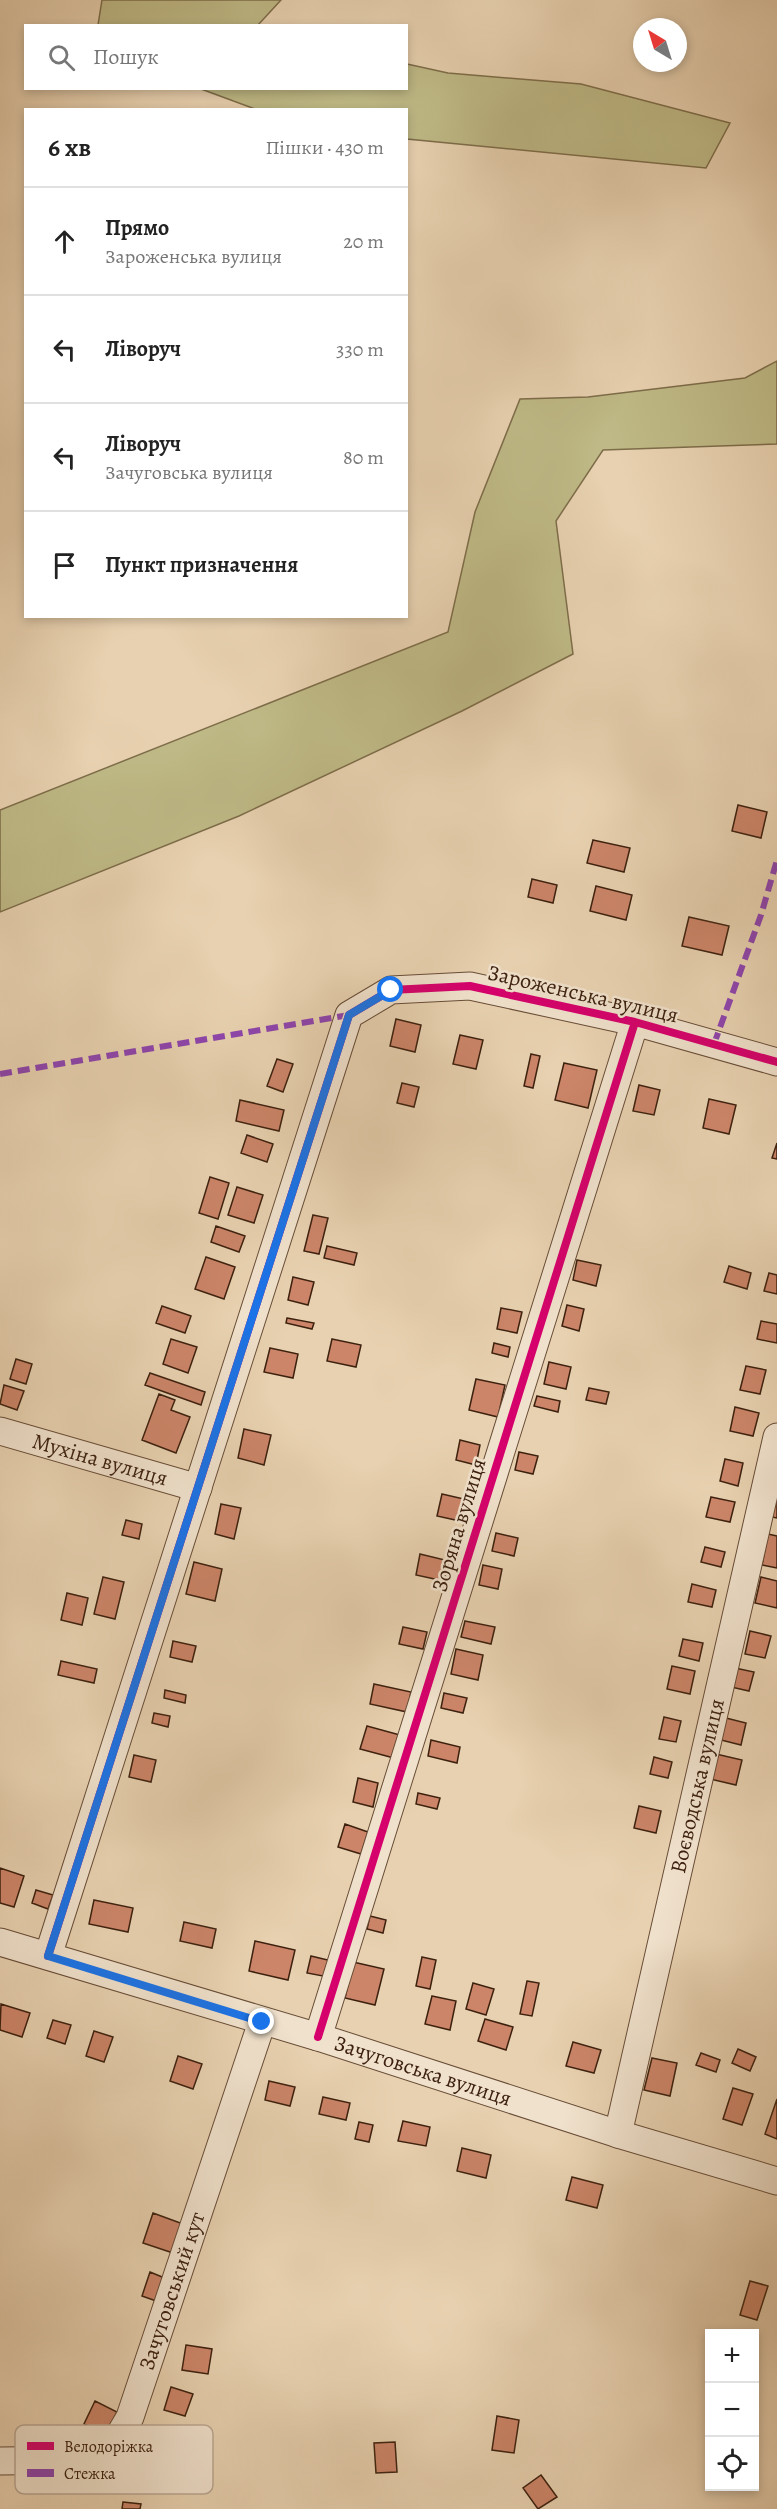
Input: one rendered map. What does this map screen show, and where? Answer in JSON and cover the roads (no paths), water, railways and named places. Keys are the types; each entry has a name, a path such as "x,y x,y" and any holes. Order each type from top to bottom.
{"street":[{"name":"Зароженська вулиця","path":"198,1488 349,1015 391,990 470,986 634,1022 777,1062"},
{"name":"Зоряна вулиця","path":"318,2037 634,1022"},
{"name":"Мухіна вулиця","path":"0,1431 198,1488"},
{"name":"Воєводська вулиця","path":"618,2134 777,1437"},
{"path":"48,1956 198,1488"},
{"name":"Зачуговська вулиця","path":"0,1942 318,2037 618,2134 777,2181"},
{"name":"Зачуговський кут","path":"125,2425 130,2417 262,2022"},
{"name":"Зачуговський кут","path":"0,2461 15,2461"}]}
